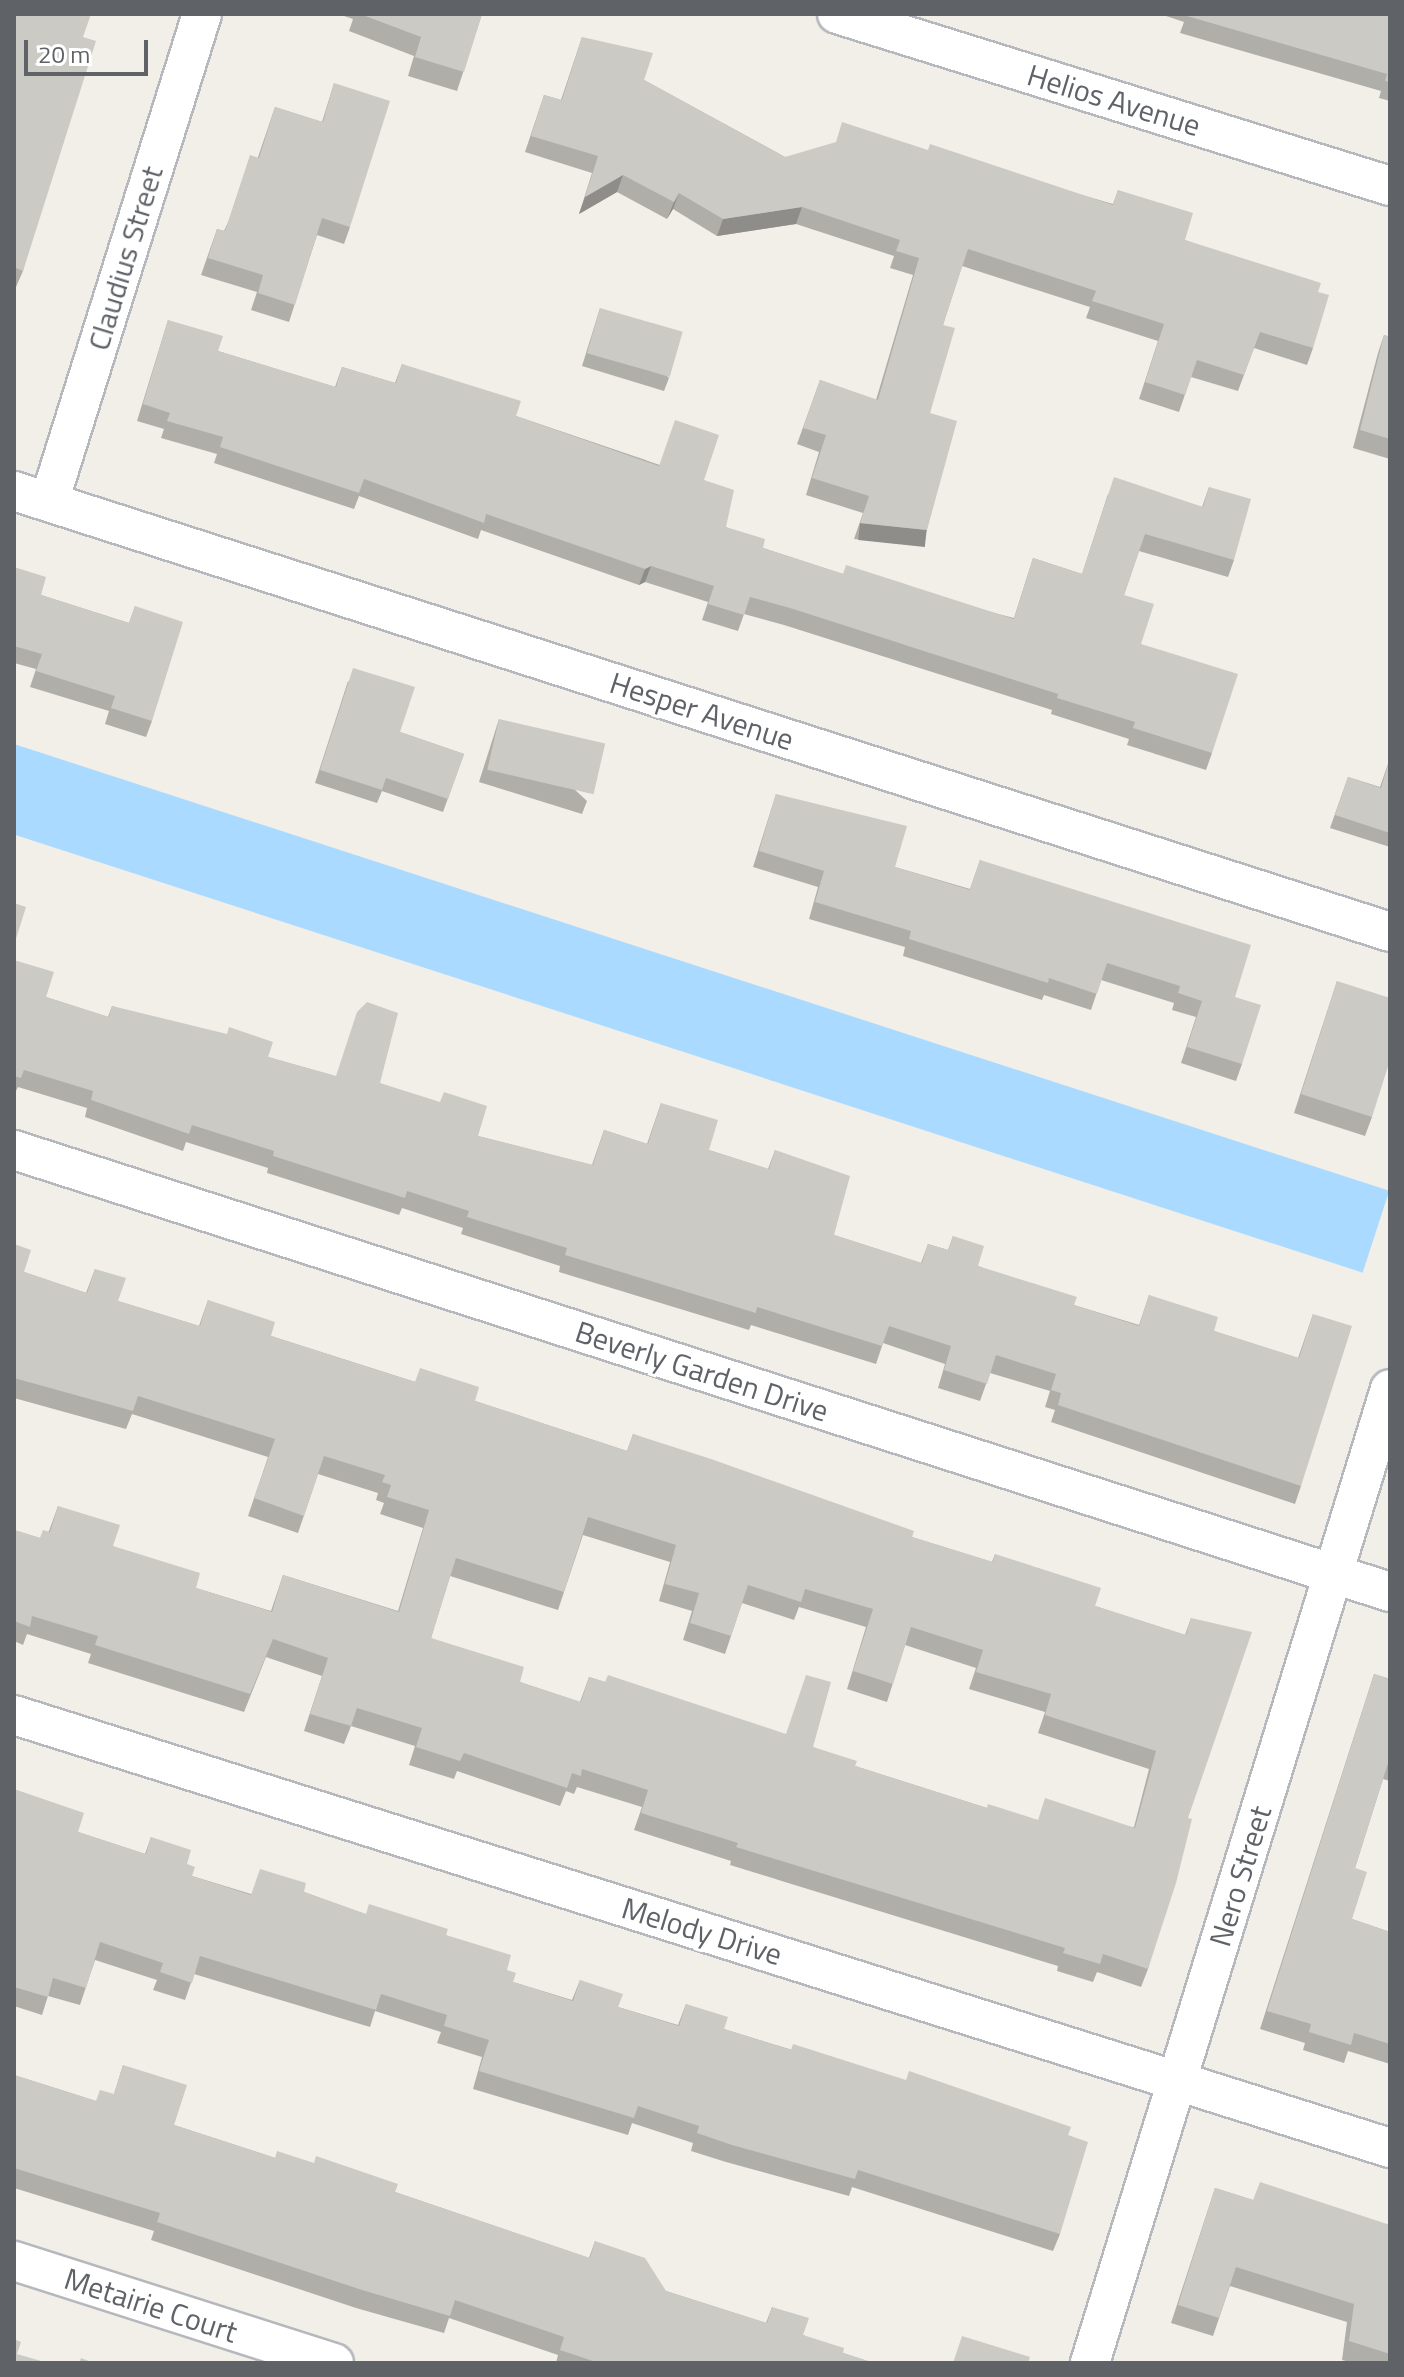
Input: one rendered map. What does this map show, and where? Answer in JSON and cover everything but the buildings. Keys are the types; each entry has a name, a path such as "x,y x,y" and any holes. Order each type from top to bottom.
{"street":[{"name":"Claudius Street","path":"31,496 202,14"},
{"name":"Helios Avenue","path":"837,14 1390,186"},
{"name":"Hesper Avenue","path":"31,496 1390,932"},
{"name":"Beverly Garden Drive","path":"14,1150 1390,1592"},
{"name":"Nero Street","path":"1090,2363 1330,1573 1390,1389"},
{"name":"Melody Drive","path":"14,1715 1390,2148"},
{"name":"Metairie Court","path":"14,2261 334,2363"}],"water":[{"path":"14,744 1389,1191 1363,1273 14,834"}]}
